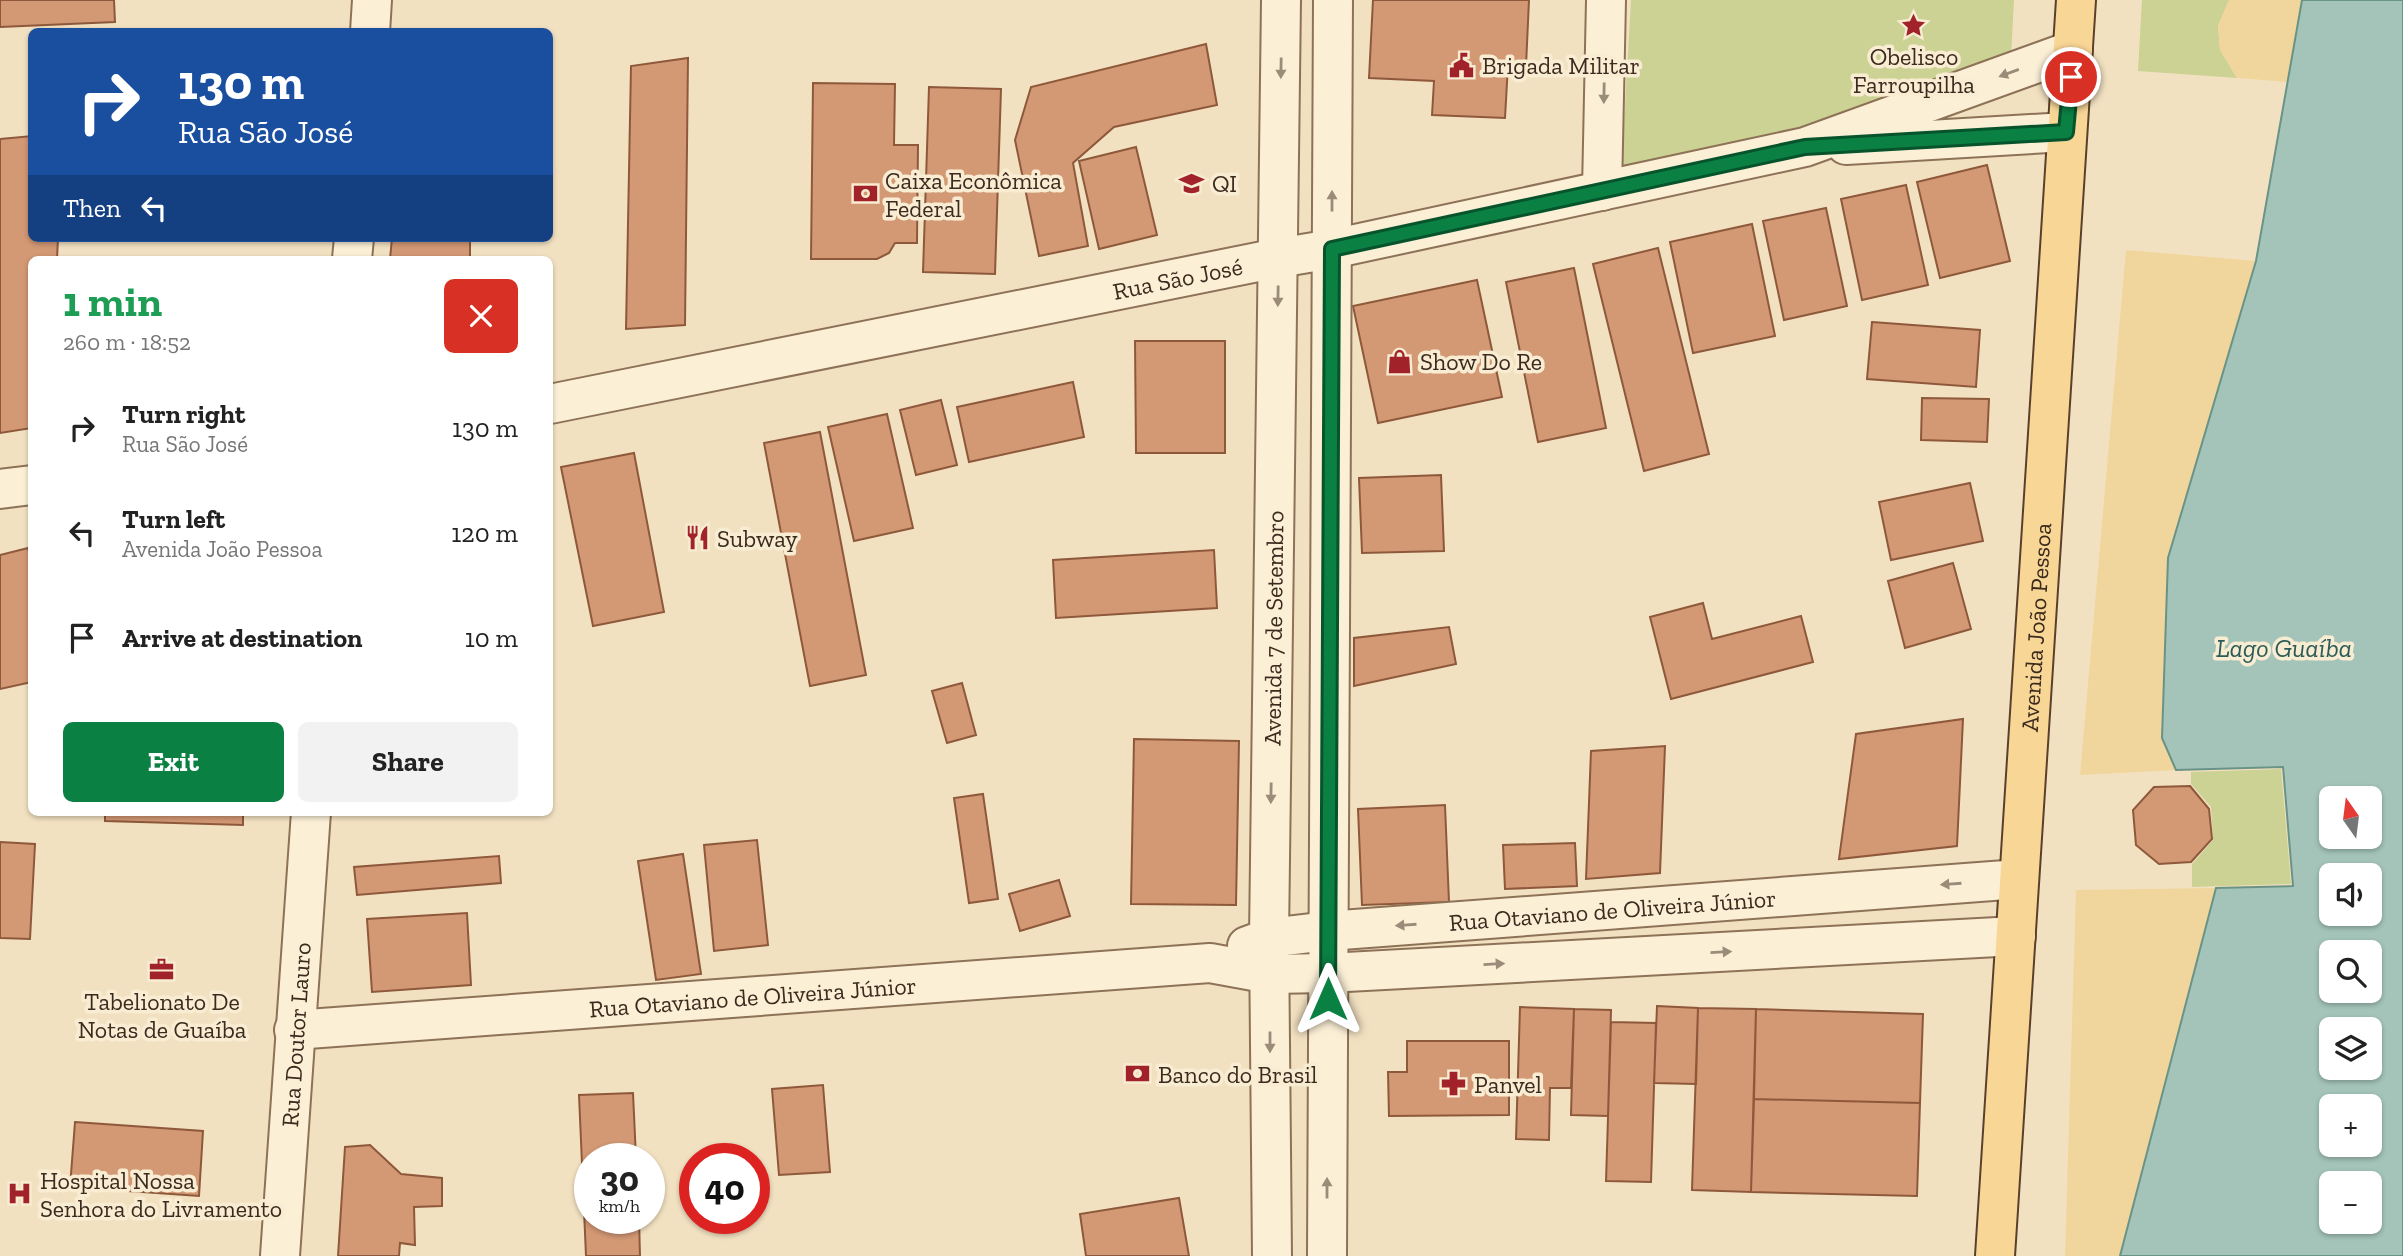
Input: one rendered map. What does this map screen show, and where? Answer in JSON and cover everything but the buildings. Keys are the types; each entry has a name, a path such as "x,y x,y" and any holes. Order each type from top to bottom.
{"main road":[{"name":"Avenida João Pessoa","path":"1995,1256 2076,0"}],"street":[{"path":"370,28 372,0"},
{"name":"Avenida 7 de Setembro","path":"1272,1256 1270,956 1282,0"},
{"path":"1327,1256 1333,0"},
{"path":"1602,191 1606,0"},
{"name":"Rua São José","path":"553,403 1332,249 1805,147 2073,50"},
{"name":"Rua São José","path":"1805,147 2066,132"},
{"path":"0,489 28,486"},
{"path":"1274,626 1330,625"},
{"name":"Rua Doutor Lauro","path":"280,1256 311,816"},
{"name":"Rua Otaviano de Oliveira Júnior","path":"294,1030 1210,963 1270,956 1328,931 2019,879"},
{"path":"1768,949 1769,898"},
{"path":"1565,913 1567,960"},
{"name":"Rua Otaviano de Oliveira Júnior","path":"1270,956 1328,973 2016,936"}],"green space":[{"path":"1631,0 2014,0 2011,57 1813,130 1621,177"},
{"path":"2142,0 2229,0 2218,26 2220,50 2237,78 2138,71"},
{"path":"2281,769 2291,884 2192,887 2192,864 2213,840 2211,807 2191,784 2191,772"}],"sand":[{"path":"2229,0 2302,0 2288,82 2237,78 2220,50 2218,26"},
{"path":"2126,250 2256,261 2168,558 2162,738 2176,770 2080,775"},
{"path":"2216,888 2120,1256 2065,1256 2076,890"}],"water":[{"name":"Lago Guaíba","path":"2302,0 2403,0 2403,1256 2120,1256 2216,888 2293,886 2283,767 2176,770 2162,738 2168,558 2256,261"}],"place":[{"name":"Obelisco Farroupilha","path":"1914,25"},
{"name":"Brigada Militar","path":"1462,65"},
{"name":"QI","path":"1192,183"},
{"name":"Caixa Econômica Federal","path":"865,194"},
{"name":"Show Do Re","path":"1400,361"},
{"name":"Subway","path":"697,538"},
{"name":"Tabelionato De Notas de Guaíba","path":"162,970"},
{"name":"Banco do Brasil","path":"1138,1074"},
{"name":"Panvel","path":"1454,1084"},
{"name":"Hospital Nossa Senhora do Livramento","path":"20,1194"}],"route":[{"path":"1328,999 1332,249 1805,147 2066,132 2071,77"}]}
